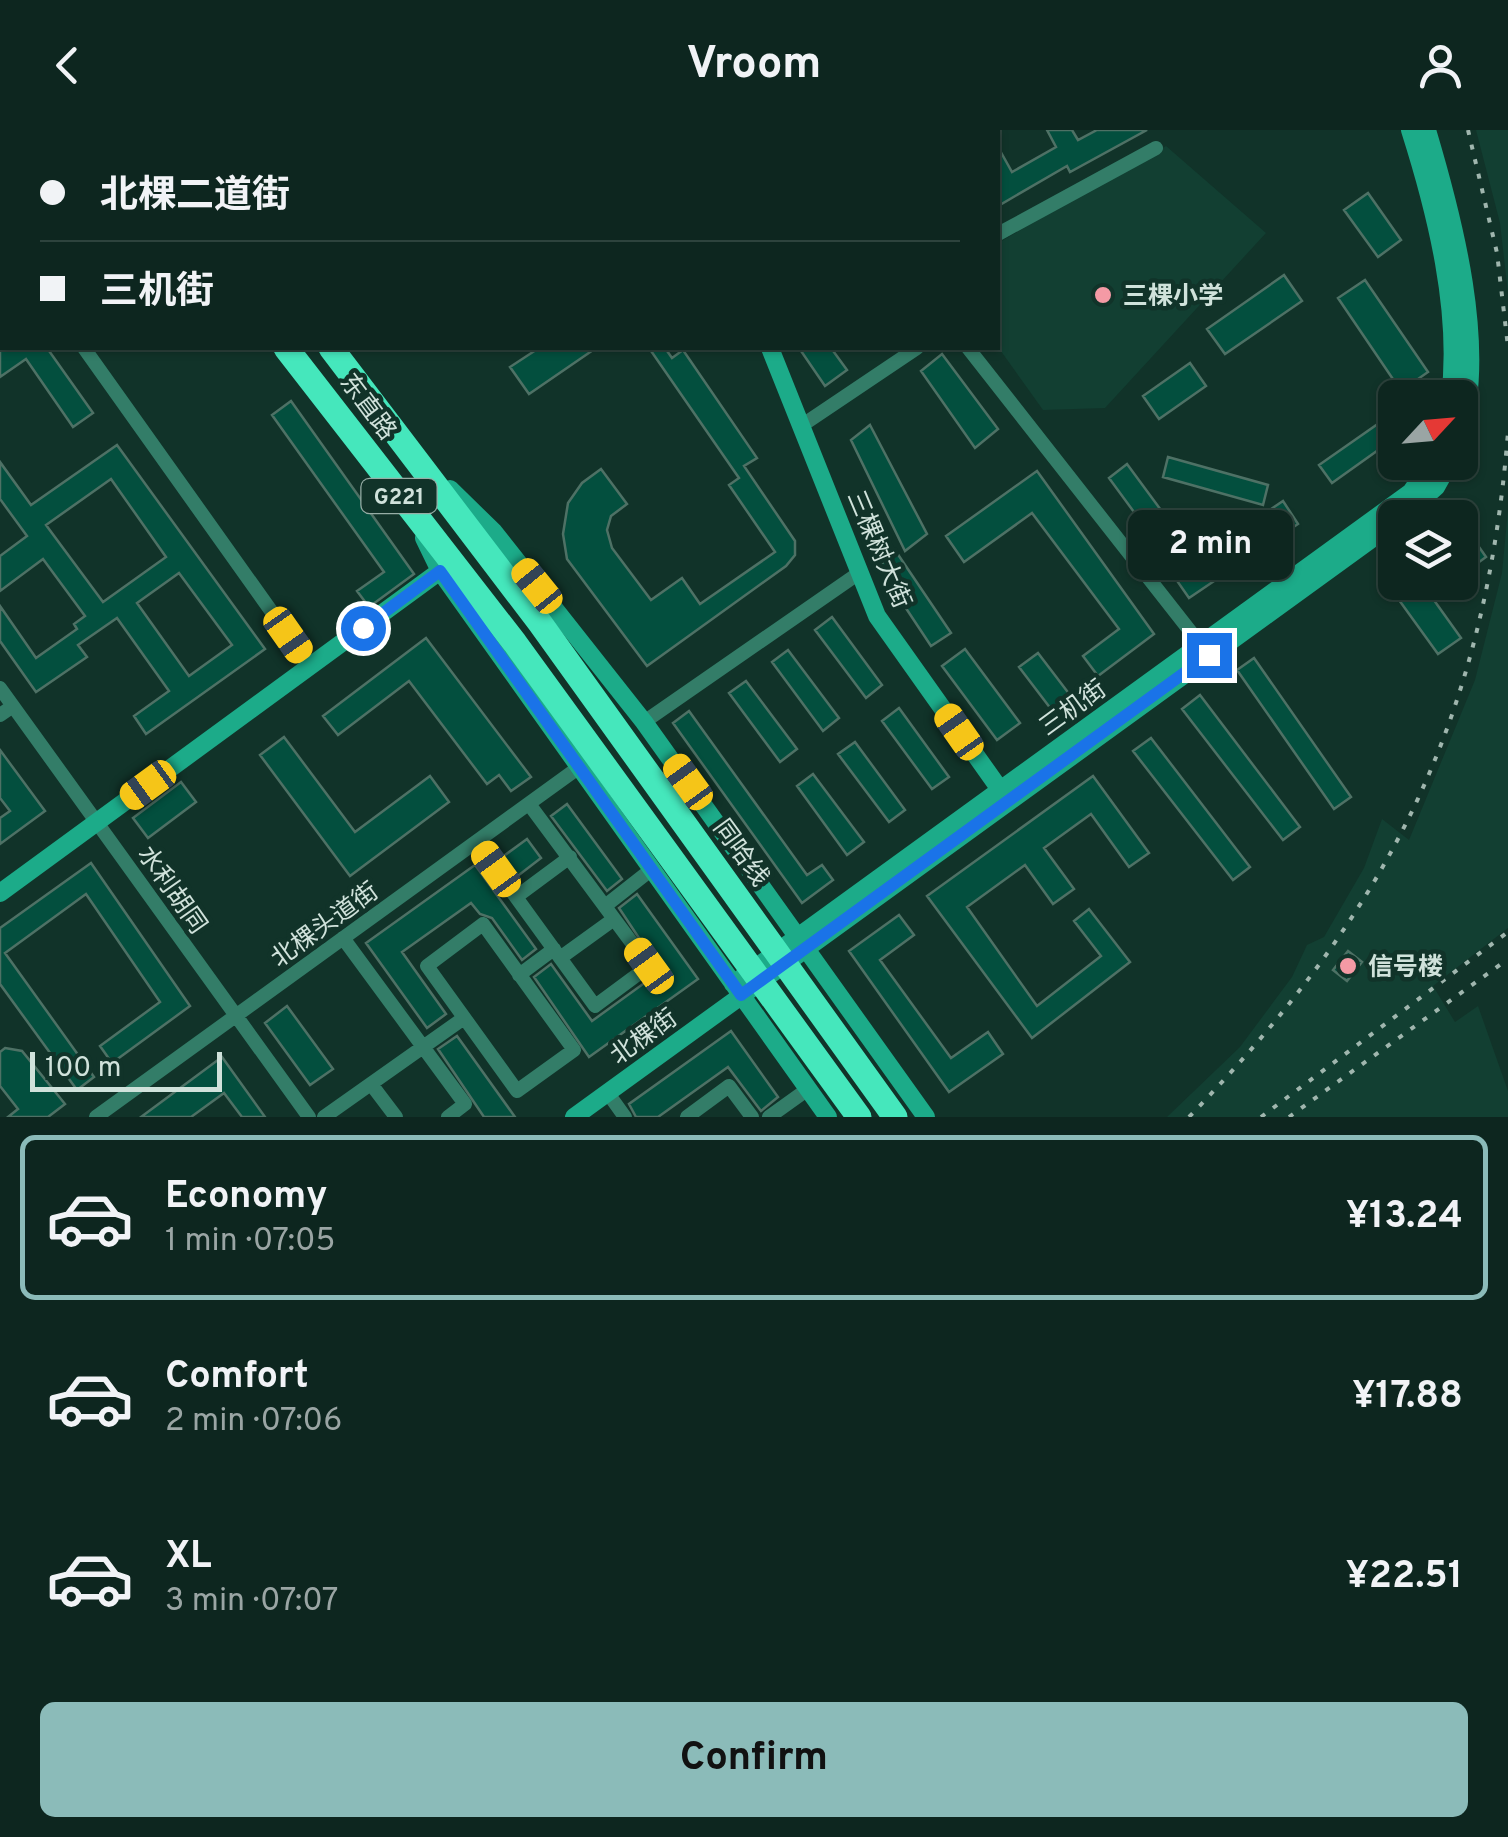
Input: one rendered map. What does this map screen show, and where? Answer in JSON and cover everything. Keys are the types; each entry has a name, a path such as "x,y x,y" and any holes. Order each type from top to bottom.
{"highway":[{"name":"东直路","path":"288,350 515,643 859,1117"},
{"name":"东直路","path":"333,350 540,623"},
{"name":"同哈线","path":"540,623 895,1117"}],"street":[{"path":"1410,130 1446,284 1449,380"},
{"path":"1426,130 1450,217 1466,316 1467,380"},
{"path":"1000,233 1156,148"},
{"path":"85,350 311,666"},
{"name":"三棵树大街","path":"771,350 804,424 877,616 1005,796"},
{"path":"804,424 913,350"},
{"path":"970,350 1204,650"},
{"path":"411,452 494,532 644,722 926,1117"},
{"name":"三机街","path":"737,989 1204,650 1411,492 1419,480"},
{"path":"1422,500 1440,480"},
{"path":"414,515 440,571 828,1117"},
{"name":"三机街","path":"1204,650 1378,533"},
{"path":"0,893 440,571"},
{"path":"644,722 859,572"},
{"name":"水利胡同","path":"0,688 309,1117"},
{"path":"0,716 13,706"},
{"name":"北棵头道街","path":"96,1117 578,768"},
{"path":"476,842 595,1006 649,966 529,804"},
{"path":"516,897 570,858"},
{"path":"520,974 557,953 609,912 652,869"},
{"path":"483,924 520,974 574,1050 518,1091 426,966 483,924"},
{"path":"344,938 464,1104 448,1117"},
{"name":"北棵街","path":"574,1117 737,989"},
{"path":"324,1117 464,1018"},
{"path":"371,1084 396,1117"},
{"path":"688,1117 729,1086 752,1117"},
{"path":"770,1117 808,1089"},
{"path":"607,1092 625,1117"}],"shaded area":[{"path":"1476,130 1508,130 1508,293 1500,223"},
{"name":"三棵小学","path":"1166,146 1266,233 1105,408 1043,410 1000,350 1000,242"},
{"path":"1508,510 1508,928 1433,986 1455,1022 1478,1006 1508,1091 1508,1117 1167,1117 1240,1047 1292,977 1307,945 1324,937 1364,868 1382,819 1409,840 1475,680 1502,573"}],"building":[{"path":"1047,130 1072,130 1078,140 1097,130 1147,130 1070,172 1067,166 1000,205 1000,151 1012,172 1056,147"},
{"path":"1368,193 1401,240 1378,257 1344,210"},
{"path":"1284,275 1302,301 1225,354 1207,329"},
{"path":"1365,280 1428,372 1417,380 1394,380 1338,298"},
{"path":"0,350 48,350 93,413 73,427 26,359 0,377"},
{"path":"536,350 593,350 529,394 510,367"},
{"path":"650,350 666,350 672,358 683,350 757,458 744,466 795,541 795,555 786,566 647,666 567,559 563,534 568,503 582,483 601,469 627,504 611,516 607,530 612,548 651,600 682,578 700,604 775,552 729,485 739,478"},
{"path":"800,350 832,350 847,370 825,386"},
{"path":"942,354 998,429 975,448 921,371"},
{"path":"1190,363 1206,386 1159,419 1143,396"},
{"path":"291,401 414,574 369,607 357,591 384,572 272,415"},
{"path":"1378,424 1378,450 1332,483 1319,465"},
{"path":"870,425 927,534 905,551 851,440"},
{"path":"117,445 265,649 146,734 134,716 169,691 117,618 78,645 87,657 36,692 0,641 0,606 36,658 77,629 74,624 85,616 43,559 0,591 0,556 27,536 0,499 0,462 31,505","holes":["111,479 166,557 103,602 46,525","179,573 232,645 189,676 137,603"]},
{"path":"1168,457 1268,485 1263,505 1163,477"},
{"path":"1127,464 1197,559 1283,501 1298,524 1189,598 1173,575 1178,572 1109,478"},
{"path":"1037,471 1154,634 1098,676 1083,656 1119,629 1032,513 964,562 946,536"},
{"path":"1478,546 1486,557 1478,563"},
{"path":"897,553 951,633 931,646 878,566"},
{"path":"1399,600 1434,600 1461,638 1438,654"},
{"path":"832,617 882,685 866,698 815,630"},
{"path":"426,638 531,777 511,791 499,775 487,784 409,681 338,735 323,716"},
{"path":"965,649 1020,723 997,740 942,666"},
{"path":"788,650 839,718 823,731 772,662"},
{"path":"1038,653 1070,695 1051,709 1019,667"},
{"path":"1254,658 1351,797 1334,809 1237,670"},
{"path":"746,681 797,749 780,762 729,693"},
{"path":"1200,695 1300,827 1283,840 1182,709"},
{"path":"899,708 949,777 932,789 882,721"},
{"path":"689,711 807,875 822,865 833,880 802,903 673,723"},
{"path":"284,737 355,832 430,776 449,802 350,876 260,755"},
{"path":"1151,738 1250,867 1233,880 1133,751"},
{"path":"855,742 905,810 889,822 838,754"},
{"path":"0,750 45,811 0,844 0,818 10,811 0,798"},
{"path":"813,774 864,842 847,855 797,786"},
{"path":"1093,776 1149,853 1129,867 1091,814 1044,848 1074,889 1053,904 1025,865 967,907 1037,1006 1101,956 1074,921 1089,909 1130,962 1032,1038 927,896"},
{"path":"181,782 196,802 148,838 133,818"},
{"path":"567,804 622,879 607,891 551,816"},
{"path":"527,839 541,858 515,878 501,858"},
{"path":"91,863 190,1006 112,1063 100,1046 160,1002 86,894 5,953 94,1077 77,1090 0,984 0,928"},
{"path":"475,865 536,949 522,960 492,918 480,914 471,903 402,952 446,1014 427,1028 366,943"},
{"path":"637,894 698,979 589,1057 534,977 551,964 592,1021 661,971 619,908"},
{"path":"899,915 914,935 880,960 951,1058 988,1032 1003,1054 949,1092 849,951"},
{"name":"信号楼","path":"1348,951 1362,962 1347,981 1333,970"},
{"path":"287,1006 333,1069 310,1085 265,1023"},
{"path":"731,1031 778,1097 761,1111 728,1067 658,1117 636,1117 629,1104"},
{"path":"457,1036 515,1117 484,1117 438,1049"},
{"path":"5,1048 22,1051 65,1104 48,1117 8,1117 18,1109 0,1086 0,1052"},
{"path":"222,1057 265,1117 242,1117 224,1093 191,1117 141,1117"}],"railway":[{"path":"1468,130 1497,253 1508,347"},
{"path":"1189,1117 1259,1040 1320,963 1372,885 1415,805 1450,721 1477,632 1496,536 1508,432"},
{"path":"1261,1117 1508,932"},
{"path":"1289,1117 1508,959"}],"place":[{"name":"三棵小学","path":"1103,295"},
{"name":"信号楼","path":"1348,966"}],"route":[{"path":"363,628 440,571 741,995 1209,655"}]}
